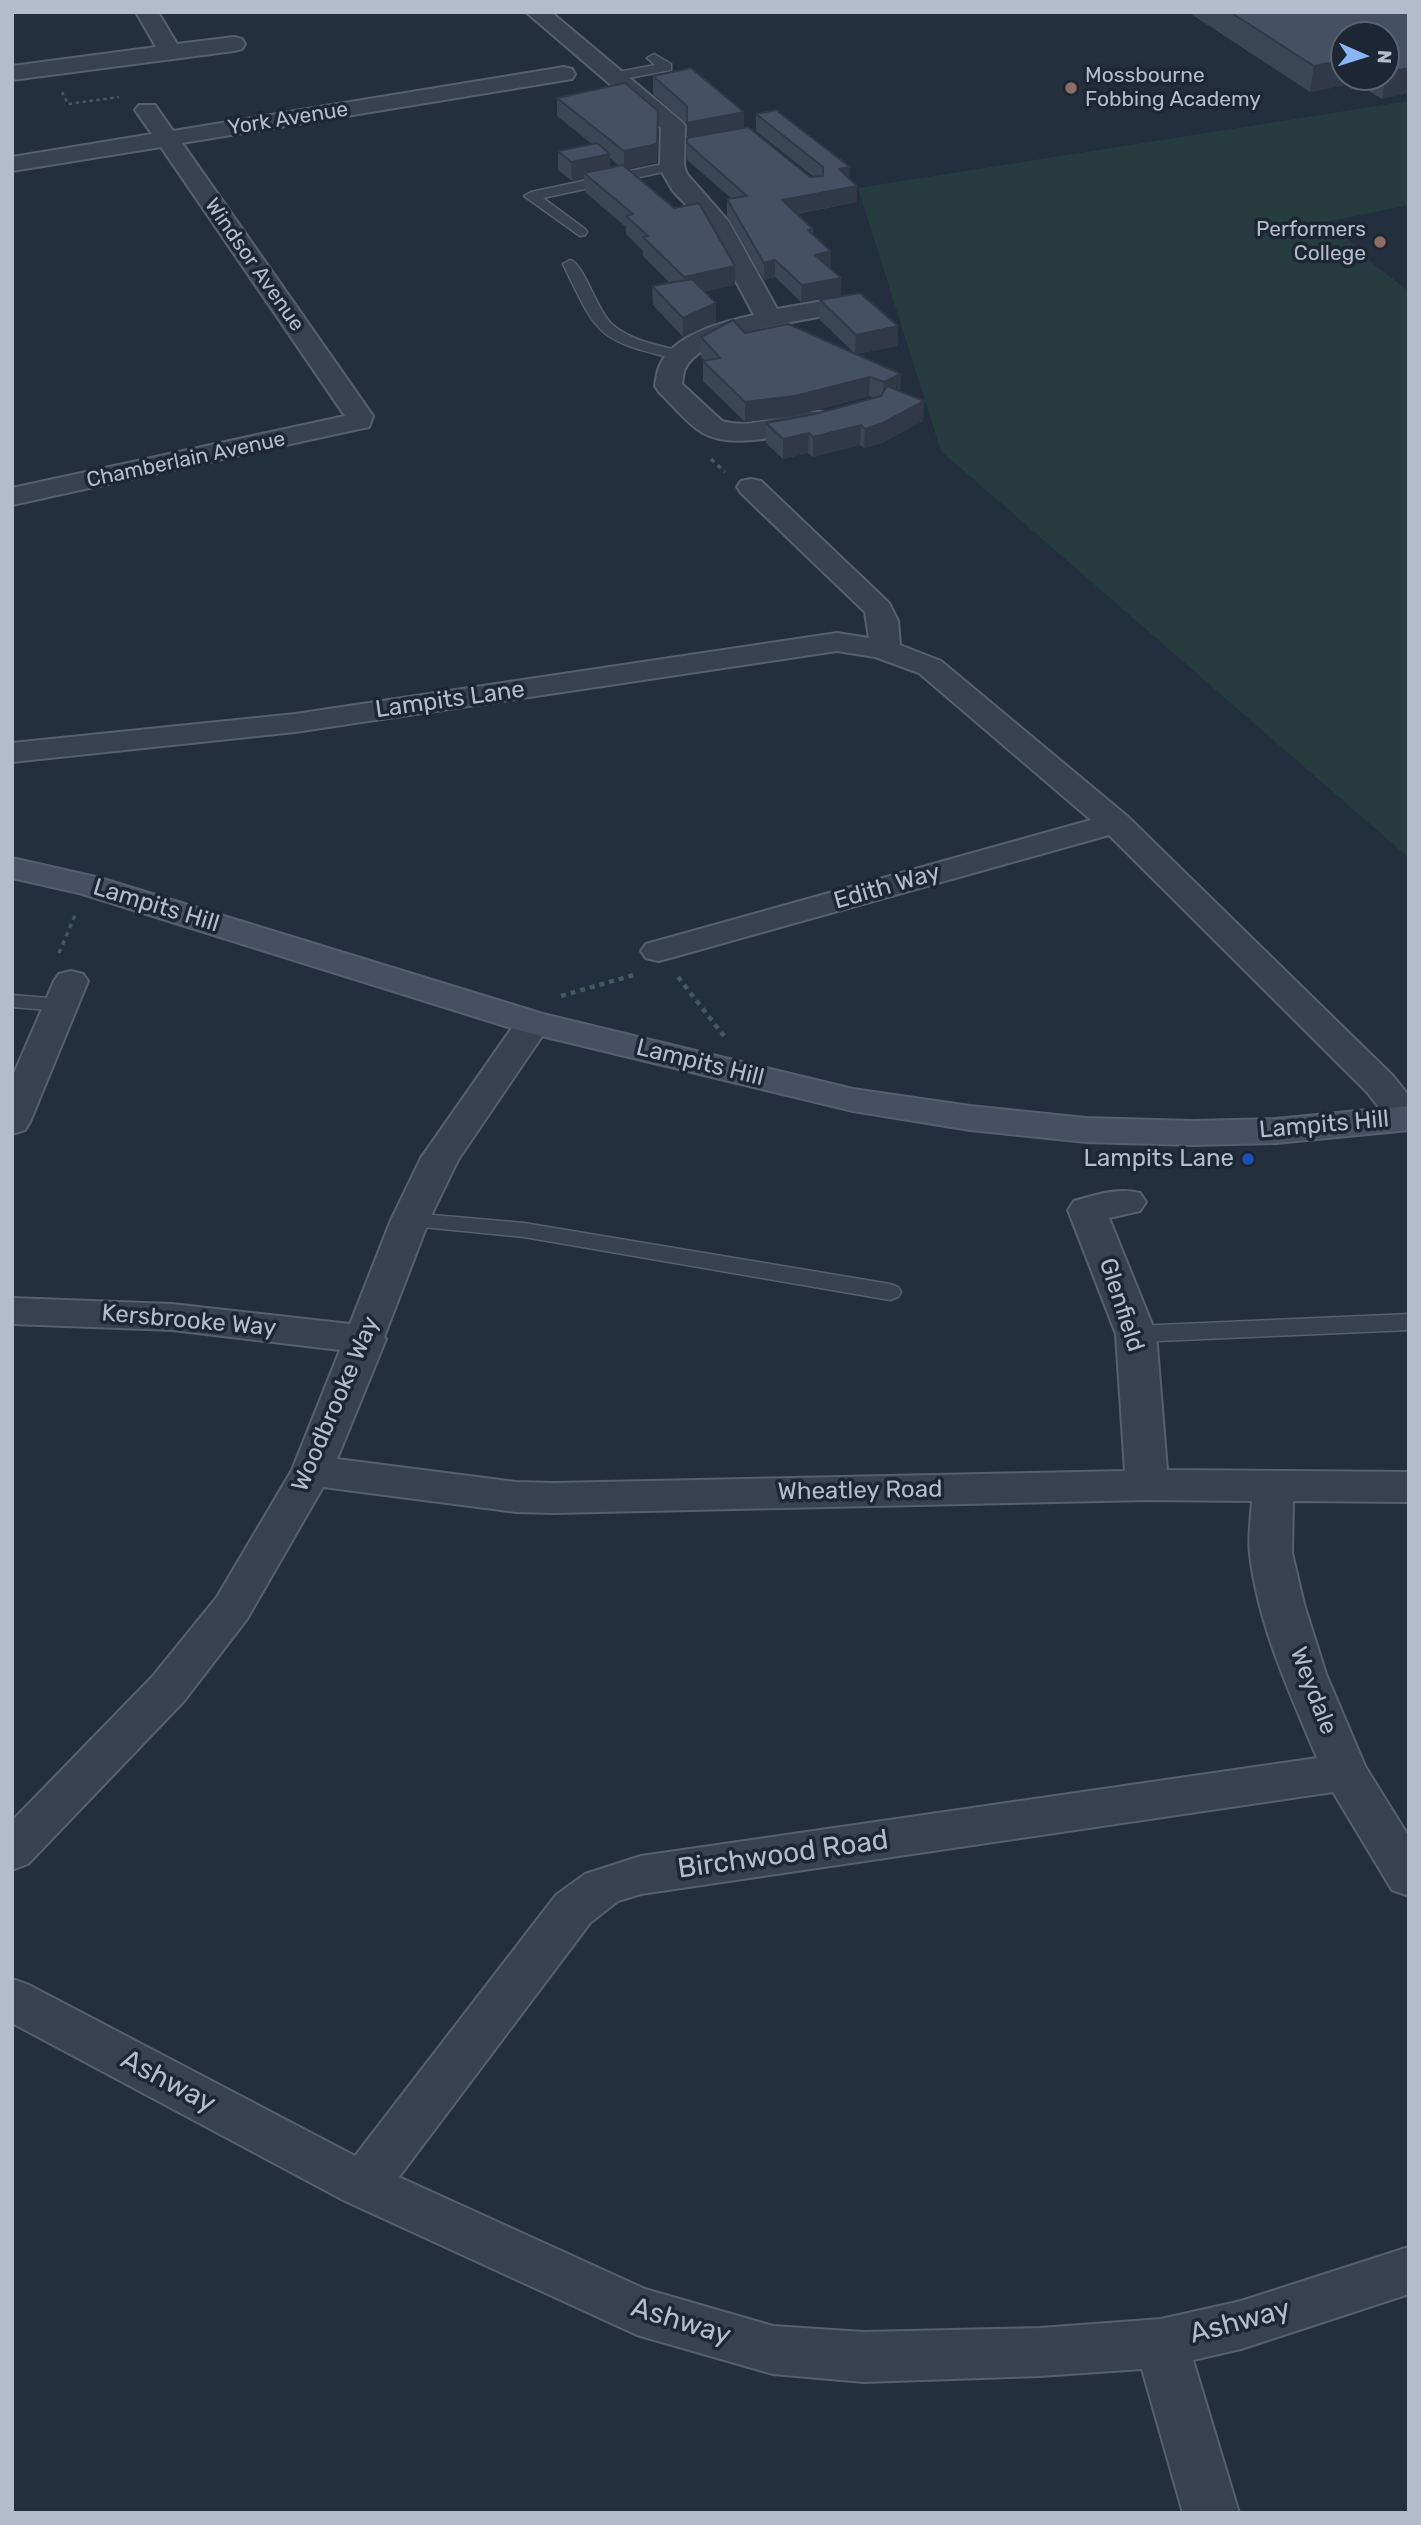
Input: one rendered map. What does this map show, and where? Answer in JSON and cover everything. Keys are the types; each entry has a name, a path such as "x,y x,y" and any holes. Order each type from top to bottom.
{"main road":[{"name":"Lampits Hill","path":"12,869 88,885 533,1023 853,1100 970,1118 1086,1130 1248,1132 1327,1128 1408,1119"}],"street":[{"path":"146,12 170,51"},
{"path":"537,12 673,126 682,186 717,222 770,320"},
{"path":"12,72 234,44"},
{"name":"York Avenue","path":"12,164 564,74"},
{"name":"Windsor Avenue","path":"147,110 359,416 359,421"},
{"path":"845,413 746,433 712,427 668,386 667,375 680,355 710,336 770,320 851,304"},
{"name":"Chamberlain Avenue","path":"12,497 359,421"},
{"path":"751,487 878,609 883,621 885,650"},
{"name":"Lampits Lane","path":"12,753 295,723 837,642 908,656 930,667 1115,823 1380,1084 1408,1119"},
{"name":"Edith Way","path":"658,951 1115,823"},
{"path":"12,1122 66,993"},
{"name":"Woodbrooke Way","path":"12,1851 168,1689 232,1608 312,1471 366,1339 410,1220 440,1158 533,1023"},
{"name":"Glenfield","path":"1127,1202 1087,1210 1136,1334 1147,1485"},
{"name":"Kersbrooke Way","path":"12,1311 172,1317 366,1339"},
{"name":"Wheatley Road","path":"312,1471 516,1497 554,1498 1147,1485 1409,1488"},
{"name":"Weydale","path":"1273,1488 1271,1553 1282,1604 1304,1674 1345,1772 1409,1877"},
{"name":"Birchwood Road","path":"363,2185 573,1909 602,1887 641,1875 1345,1772"},
{"name":"Ashway","path":"12,1999 363,2185 637,2311 774,2350 864,2357 1040,2352 1161,2343 1241,2325 1409,2270"},
{"path":"1161,2343 1211,2513"}],"lane":[{"path":"613,76 666,67 654,58"},
{"path":"580,233 531,197 678,155"},
{"path":"570,264 598,321 616,335 642,346 680,355"},
{"path":"12,1002 66,993"},
{"path":"410,1220 524,1230 890,1292"},
{"path":"1136,1334 1409,1322"}],"path":[{"path":"50,68 68,104 125,96 147,110"},
{"path":"66,993 51,973 88,885"},
{"path":"533,1023 544,1000 648,971 638,956 658,951 756,1077"}],"green space":[{"path":"1409,101 1409,205 1330,221 1373,264 1409,291 1409,858 941,451 858,188"}],"building":[{"path":"1230,12 1409,12 1409,68 1400,70 1400,21 1330,21 1330,63 1314,66"},
{"path":"691,68 744,112 687,123 687,106 653,76"},
{"path":"625,83 658,111 657,144 624,151 557,98"},
{"path":"776,110 850,167 839,169 857,186 782,200 813,229 808,230 831,251 815,255 841,278 802,285 775,260 764,263 727,199 747,196 687,143 687,138 748,127 810,177 823,176 823,167 756,114"},
{"path":"597,143 610,154 571,162 558,151"},
{"path":"623,165 674,208 699,203 735,266 684,277 643,237 648,236 626,216 633,214 584,173"},
{"path":"692,279 716,303 683,318 652,286"},
{"path":"860,293 898,326 856,335 820,300"},
{"path":"733,320 745,333 788,324 901,374 884,382 870,377 795,396 745,402 703,361 720,358 701,337"},
{"path":"887,386 924,401 883,423 865,429 861,425 813,437 809,433 783,439 766,423 815,414 881,396"}],"place":[{"name":"Mossbourne Fobbing Academy","path":"1071,88"},
{"name":"Performers College","path":"1380,242"},
{"name":"Lampits Lane","path":"1248,1159"}]}
